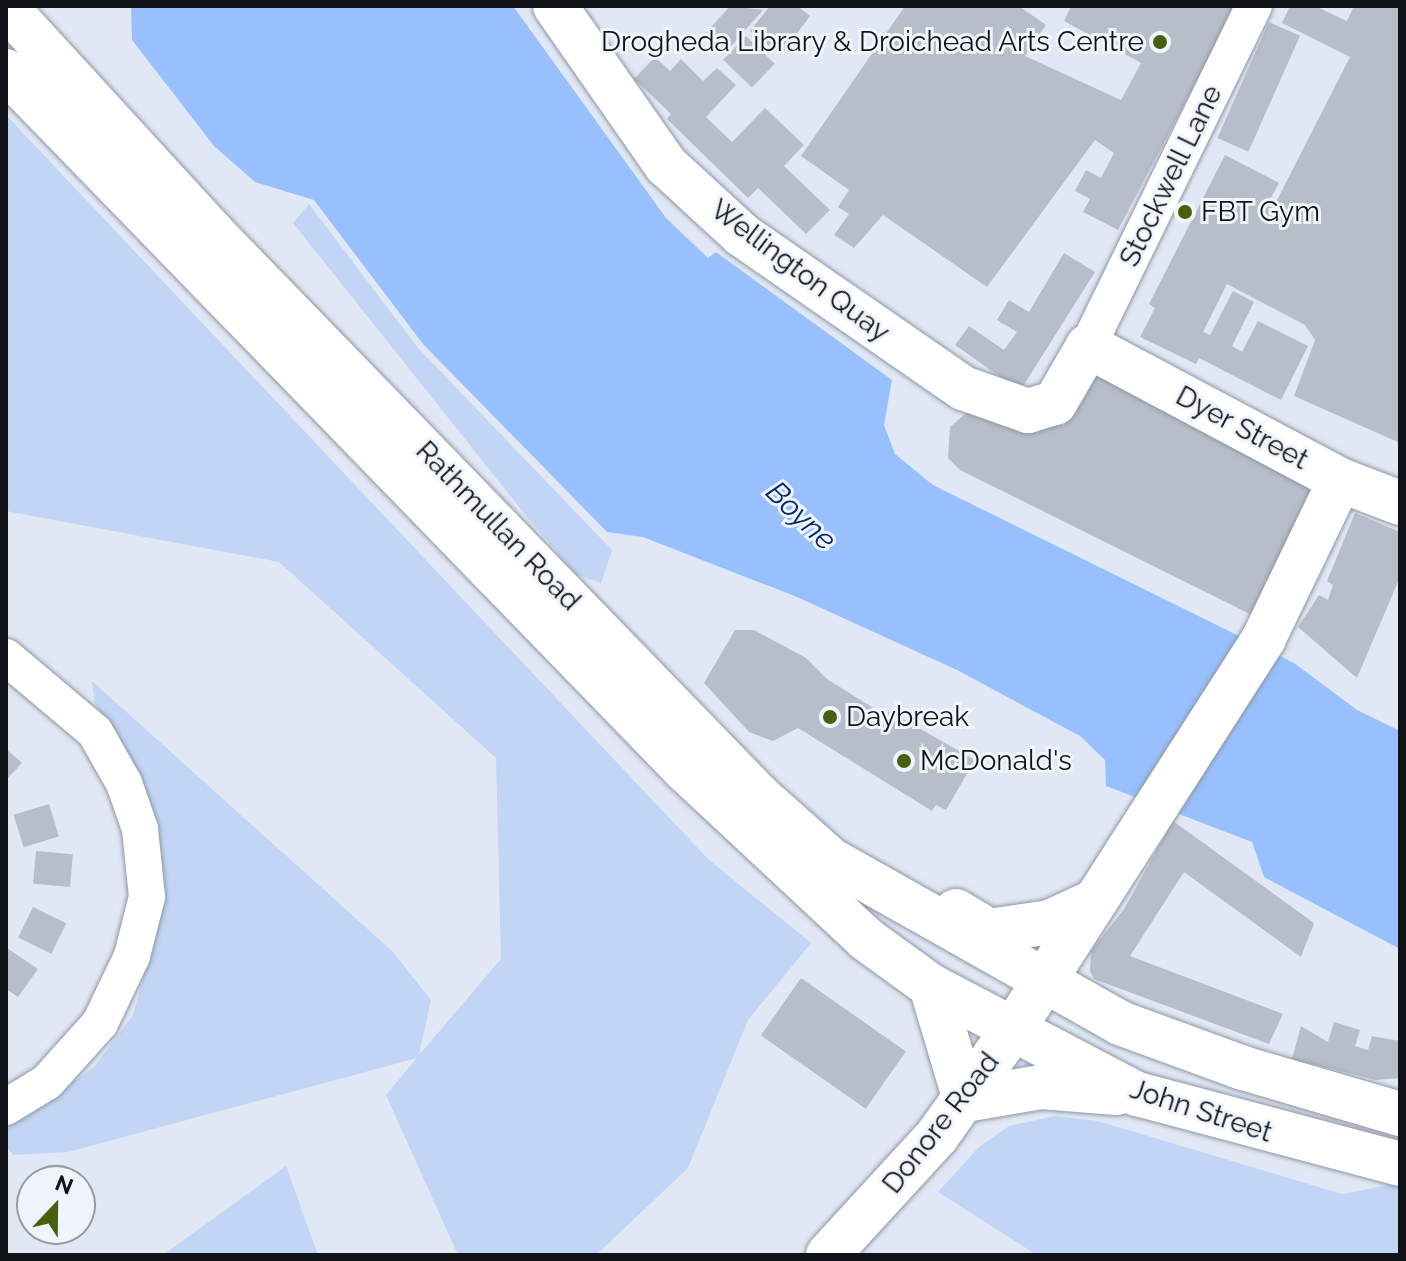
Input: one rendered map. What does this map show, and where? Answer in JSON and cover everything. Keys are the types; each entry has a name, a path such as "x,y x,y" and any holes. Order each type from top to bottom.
{"main road":[{"name":"Wellington Quay","path":"555,6 666,165 742,235 963,388 1028,411 1055,403 1088,346"},
{"name":"Rathmullan Road","path":"6,7 213,233 759,796 831,860 1041,982"},
{"name":"Rathmullan Road","path":"6,71 697,781 855,929 931,986 1012,1031"},
{"name":"Dyer Street","path":"1088,346 1340,480 1400,503"},
{"name":"Donore Road","path":"828,1255 858,1227 965,1100 1012,1031 1258,645 1340,480"},
{"path":"831,860 878,865 989,931 1050,922 1093,902"},
{"name":"John Street","path":"1041,982 1120,1023 1243,1068 1400,1114"},
{"path":"931,986 945,1020 965,1100 1041,1087 1137,1094"},
{"name":"John Street","path":"1012,1031 1137,1094 1400,1164"}],"street":[{"name":"Stockwell Lane","path":"1088,346 1254,6"},
{"path":"6,657 95,732 124,783 140,829 147,897 132,956 100,1023 47,1082 6,1107"}],"shaded area":[{"path":"6,115 708,859 811,943 748,1020 688,1168 596,1255 458,1255 386,1095 417,1058 68,1152 13,1155 6,1146 6,1129 94,1067 133,1015 156,931 160,844 144,783 95,705 92,681 393,952 431,1000 419,1055 501,959 496,758 279,562 6,511"},
{"path":"309,204 418,348 612,550 601,583 577,575 532,523 293,223"},
{"path":"1054,1116 1098,1121 1342,1194 1400,1183 1400,1255 1037,1255 938,1192 979,1147 1009,1126"},
{"path":"286,1166 318,1255 163,1255"}],"water":[{"name":"Boyne","path":"131,6 513,6 666,218 708,258 716,252 892,380 884,425 895,454 933,485 1294,663 1357,710 1400,731 1400,949 1264,877 1252,842 1106,786 1105,760 1080,736 957,670 797,597 643,537 607,532 423,344 314,200 255,182 214,146 132,40"}],"building":[{"path":"730,6 763,10 726,52 705,34"},
{"path":"770,6 797,6 810,16 781,55 750,31"},
{"path":"905,6 1019,6 1046,25 1025,56 1121,100 1141,63 1064,21 1071,6 1236,6 1118,230 1083,212 1090,199 1075,191 1086,170 1101,178 1114,153 1095,140 987,287 883,215 854,248 834,235 849,214 838,207 849,190 801,156"},
{"path":"1290,6 1315,6 1347,21 1354,6 1400,6 1400,443 1294,396 1315,340 1305,325 1227,284 1203,332 1210,335 1233,291 1254,302 1232,346 1242,352 1258,321 1308,346 1281,400 1199,358 1196,364 1140,337 1155,308 1149,304 1225,155 1279,183 1267,205 1273,208 1350,57 1282,23"},
{"path":"1269,22 1300,36 1248,152 1217,138"},
{"path":"746,36 775,64 752,88 723,60"},
{"path":"655,57 670,71 681,59 703,81 717,68 736,85 706,117 732,142 765,108 804,145 784,166 830,210 806,234 758,188 748,198 667,119 671,114 634,79"},
{"path":"1064,253 1095,272 1020,391 955,345 969,326 1004,350 1017,332 997,320 1009,300 1029,312"},
{"path":"1092,369 1322,484 1256,617 960,470 948,458 950,427 973,407 1040,414 1064,426"},
{"path":"1355,513 1400,532 1400,577 1357,678 1298,627 1319,595 1328,600 1333,585 1327,581"},
{"path":"735,630 754,630 806,658 827,679 886,716 889,711 975,760 946,810 936,805 932,811 798,728 773,741 749,732 704,683"},
{"path":"6,749 22,763 6,780"},
{"path":"49,804 59,837 24,847 14,815"},
{"path":"1173,821 1314,923 1301,957 1184,872 1130,956 1283,1014 1269,1044 1094,979 1090,971 1091,951 1124,909"},
{"path":"36,851 73,854 70,887 33,884"},
{"path":"33,907 66,923 51,954 18,938"},
{"path":"7,948 38,969 18,997 6,989"},
{"path":"801,978 906,1051 866,1109 761,1035"},
{"path":"1334,1022 1360,1030 1355,1046 1368,1050 1372,1036 1400,1041 1400,1078 1376,1080 1292,1059 1301,1026 1328,1042"}],"place":[{"name":"Drogheda Library & Droichead Arts Centre","path":"1160,42"},
{"name":"FBT Gym","path":"1185,212"},
{"name":"Daybreak","path":"830,717"},
{"name":"McDonald's","path":"904,761"}]}
